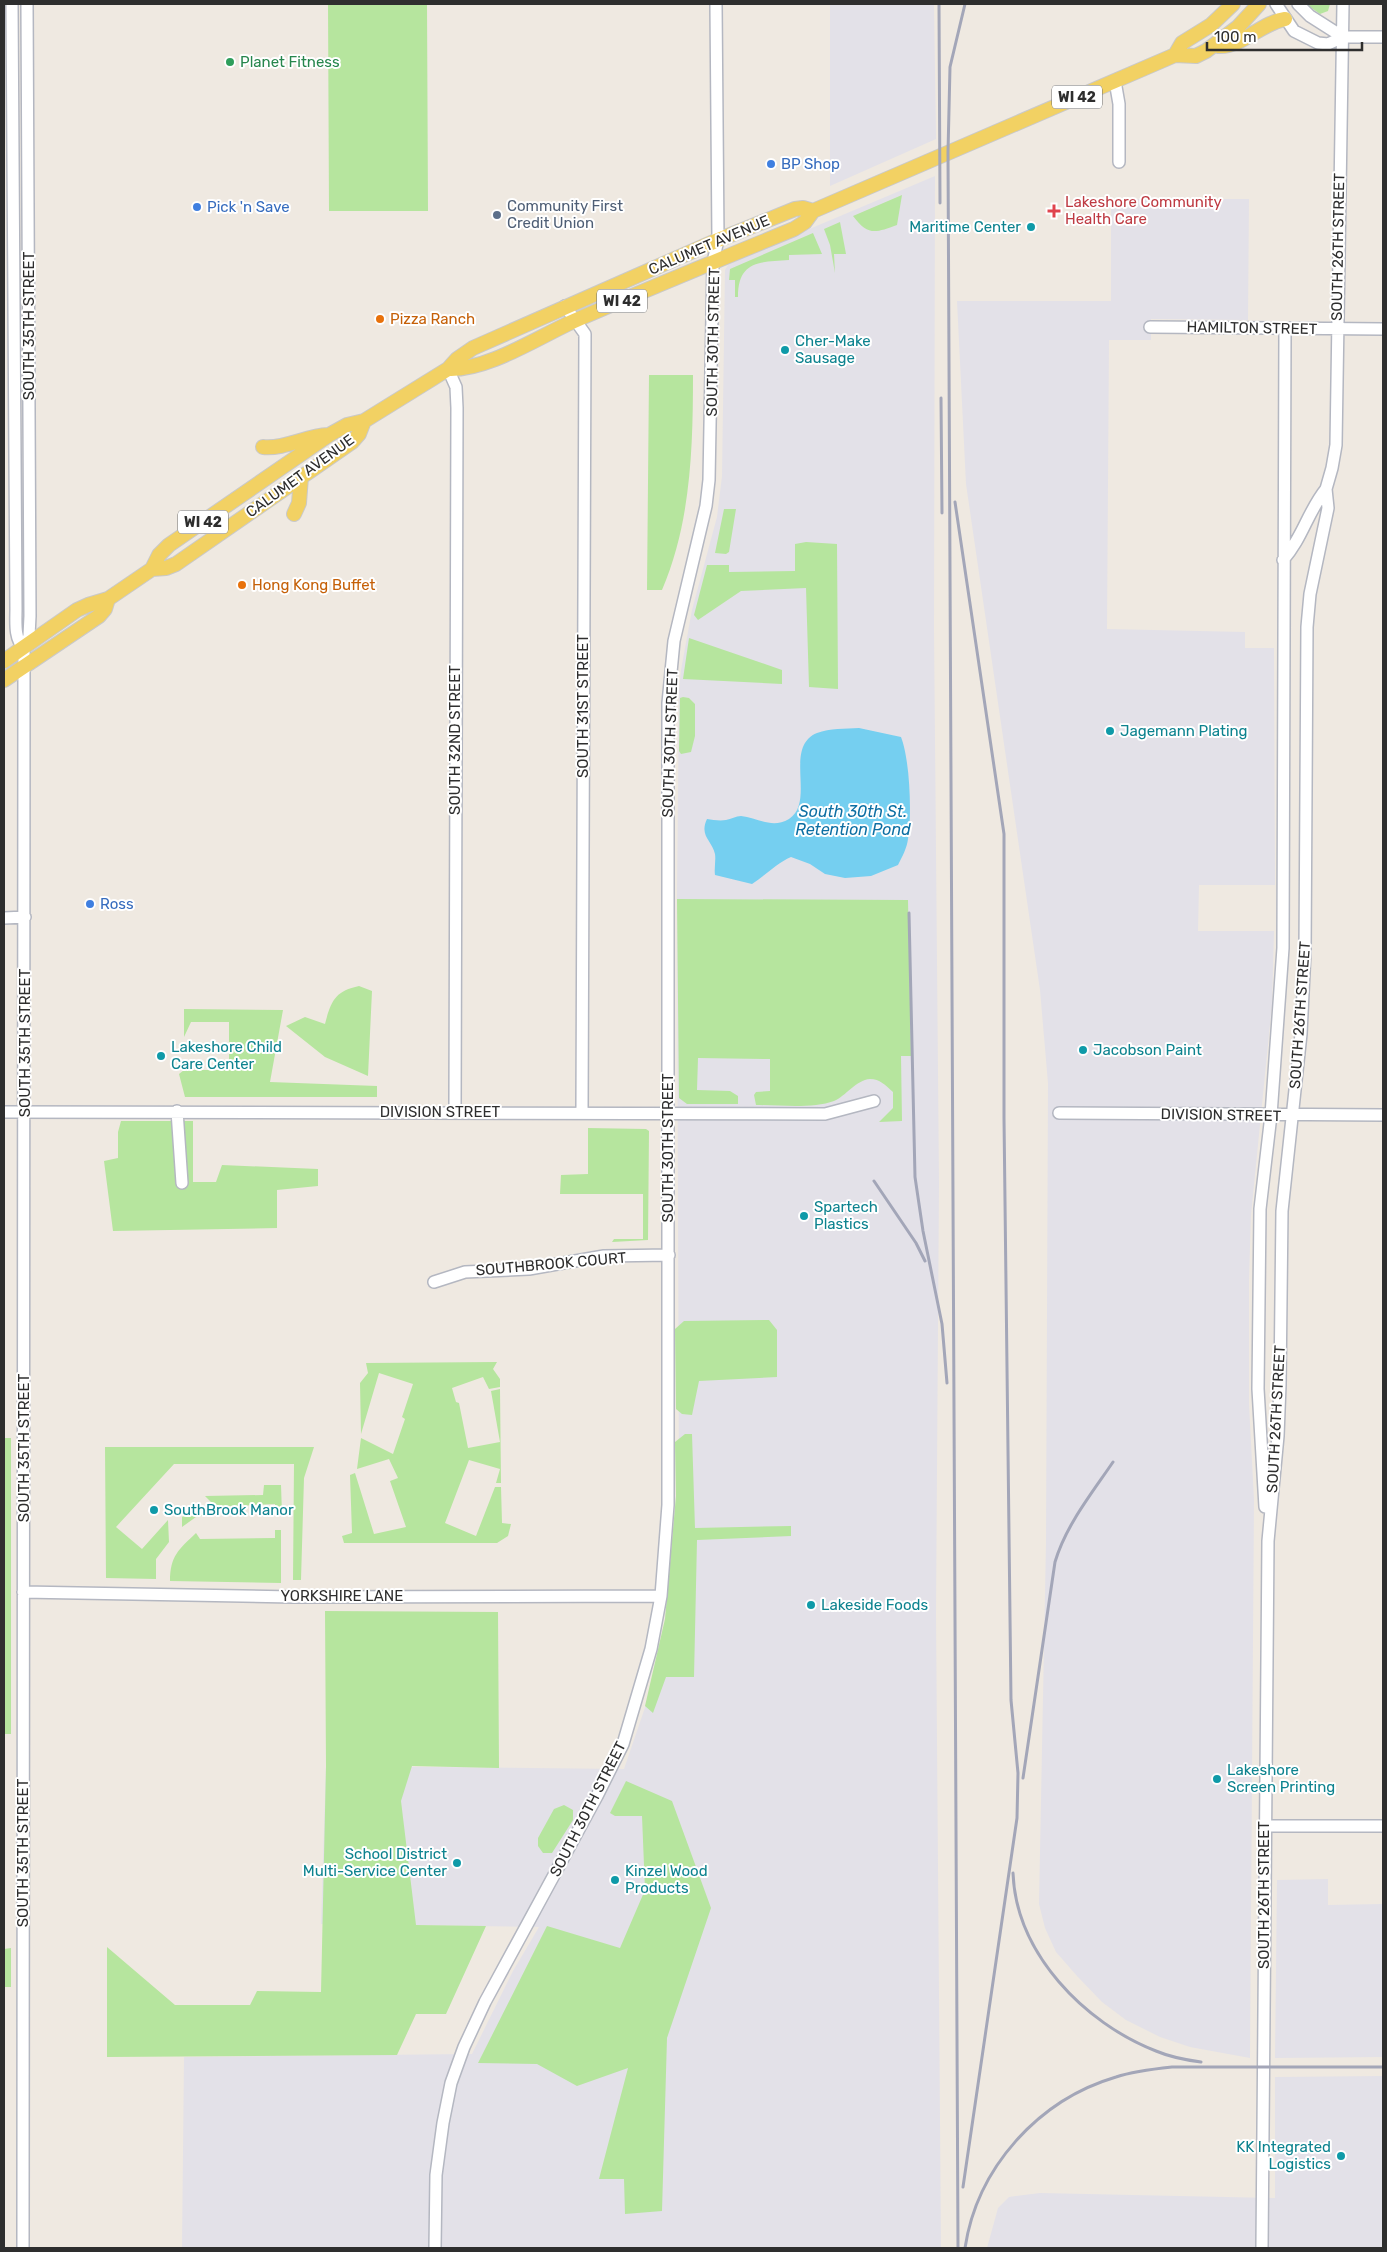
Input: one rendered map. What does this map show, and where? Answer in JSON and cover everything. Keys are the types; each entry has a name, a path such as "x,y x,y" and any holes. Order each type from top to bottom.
{"main road":[{"name":"CALUMET AVENUE","path":"1175,55 1182,43 1206,28 1233,4"},
{"name":"CALUMET AVENUE","path":"448,369 462,370 477,366 576,321 799,226 813,211 1175,55 1196,56 1215,46 1242,23 1259,4"},
{"path":"1215,46 1230,45 1269,24 1285,19"},
{"name":"CALUMET AVENUE","path":"4,661 81,608 108,599 152,569 164,549 329,435 347,425 364,421 448,369 461,356 478,345 718,240 795,209 801,208 813,211"},
{"name":"CALUMET AVENUE","path":"152,569 166,568 176,564 352,442 359,434 364,421"},
{"path":"263,447 274,447 309,437 329,435"},
{"path":"294,514 299,503 301,477"},
{"path":"266,479 276,495"},
{"name":"CALUMET AVENUE","path":"4,680 99,616 105,608 108,599"}],"street":[{"name":"SOUTH 35TH STREET","path":"12,4 8,43 9,388 16,630 20,643 24,648"},
{"name":"SOUTH 35TH STREET","path":"23,2248 24,648 29,636 30,616 28,4"},
{"name":"SOUTH 30TH STREET","path":"435,2248 436,2175 443,2123 455,2074 484,2002 598,1796 623,1744 650,1649 661,1596 668,1505 668,703 674,641 706,506 709,480 713,262 718,240 716,4"},
{"path":"1276,4 1285,19 1299,35 1318,43 1328,44 1342,37 1383,37"},
{"path":"1298,4 1310,16 1342,37"},
{"name":"SOUTH 26TH STREET","path":"1268,1541 1278,1436 1282,1211 1300,1034 1305,952 1307,627 1310,594 1328,508 1326,490 1336,445 1343,4"},
{"path":"8,43 28,43"},
{"path":"1115,81 1119,104 1119,162"},
{"name":"SOUTH 31ST STREET","path":"565,306 585,334 582,1112"},
{"name":"HAMILTON STREET","path":"1150,327 1383,329"},
{"name":"SOUTH 26TH STREET","path":"1262,2248 1264,1826 1268,1541 1258,1389 1260,1209 1271,1115 1283,948 1285,328"},
{"name":"SOUTH 32ND STREET","path":"448,369 456,387 457,408 455,1112"},
{"path":"9,388 29,388"},
{"name":"SOUTH 26TH STREET","path":"1283,560 1294,548 1315,502 1326,490"},
{"path":"4,918 25,918"},
{"name":"DIVISION STREET","path":"4,1112 824,1114 874,1101"},
{"path":"178,1112 182,1184"},
{"name":"DIVISION STREET","path":"1059,1113 1383,1116"},
{"name":"SOUTHBROOK COURT","path":"434,1282 465,1272 529,1269 604,1256 669,1255"},
{"name":"YORKSHIRE LANE","path":"23,1592 293,1596 661,1596"},
{"path":"1264,1826 1383,1826"}],"shaded area":[{"path":"830,4 934,4 936,139 830,186"},
{"path":"935,176 934,629 939,1183 936,1614 941,2248 182,2248 184,2057 472,2054 513,1971 539,1927 321,1924 326,1766 624,1769 653,1684 664,1641 679,1509 677,899 679,691 692,610 717,517 722,476 725,270 728,265 755,252"},
{"path":"1111,199 1249,199 1248,320 1151,319 1151,340 1109,340 1107,629 1245,632 1245,648 1274,648 1275,885 1199,885 1198,931 1274,931 1272,1004 1251,1215 1249,1280 1249,1404 1254,1500 1250,2058 1190,2047 1160,2037 1126,2020 1102,2002 1056,1952 1045,1928 1039,1904 1046,1543 1048,1083 1040,990 966,484 957,301 1111,301"},
{"path":"1328,1879 1328,1905 1383,1904 1383,2057 1275,2058 1277,1880"},
{"path":"1383,2076 1383,2248 987,2248 998,2208 1009,2197 1040,2193 1275,2198 1275,2077"}],"green space":[{"path":"328,4 427,4 428,211 329,211"},
{"path":"1306,4 1330,4 1328,11 1320,14"},
{"path":"902,195 897,225 883,230 872,231 863,227 853,216"},
{"path":"840,222 846,254 834,254 835,273 830,245 824,229"},
{"path":"813,233 822,254 789,255 789,260 760,263 752,266 742,276 738,297 735,297 735,280 729,280 730,269"},
{"path":"649,375 693,375 691,457 685,511 672,564 662,590 647,590"},
{"path":"724,509 736,509 729,552 726,554 715,553"},
{"path":"806,542 837,544 838,689 809,687 806,588 741,591 698,620 694,615 707,565 729,565 729,572 795,571 795,544"},
{"path":"689,638 782,670 782,684 683,679"},
{"path":"680,698 689,698 695,704 695,736 691,752 681,754 679,751"},
{"path":"677,899 908,900 911,1056 901,1056 902,1121 879,1122 893,1108 893,1092 874,1079 860,1082 838,1099 826,1103 806,1106 756,1105 754,1095 756,1092 770,1091 770,1059 698,1058 697,1090 730,1091 738,1096 738,1104 687,1104 679,1098"},
{"path":"359,986 372,991 368,1076 325,1057 286,1026 305,1017 325,1024 329,1009 335,998 344,991"},
{"path":"184,1009 283,1010 270,1082 377,1086 377,1097 185,1097 179,1074 184,1070 229,1070 229,1022 191,1022 184,1037"},
{"path":"121,1121 193,1121 193,1182 216,1182 222,1165 318,1169 318,1186 277,1190 277,1228 113,1231 104,1161 118,1158 118,1132"},
{"path":"588,1128 646,1129 649,1131 648,1240 612,1242 614,1239 643,1239 643,1194 560,1194 561,1175 588,1174"},
{"path":"769,1320 777,1330 777,1377 699,1381 692,1415 682,1414 676,1409 675,1329 684,1321"},
{"path":"497,1362 493,1369 500,1379 500,1387 489,1389 483,1377 452,1388 456,1402 459,1403 468,1448 500,1442 491,1391 500,1389 501,1483 496,1483 500,1469 469,1460 445,1523 476,1536 495,1487 501,1487 502,1523 511,1524 508,1536 497,1543 344,1543 342,1536 352,1533 350,1475 355,1473 374,1534 406,1527 390,1481 398,1478 389,1459 357,1469 361,1438 393,1454 405,1419 402,1417 413,1384 379,1373 361,1434 360,1383 368,1373 366,1363"},
{"path":"685,1434 692,1434 695,1528 791,1526 791,1536 697,1540 694,1677 666,1677 653,1713 645,1706 665,1619 676,1496 675,1442"},
{"path":"4,1438 11,1438 11,1734 4,1734"},
{"path":"105,1447 314,1447 304,1478 301,1580 293,1580 294,1464 174,1464 116,1527 142,1549 168,1520 169,1542 156,1559 156,1579 106,1578"},
{"path":"264,1485 281,1485 282,1514 275,1514 275,1504 216,1507 205,1496 263,1495"},
{"path":"192,1510 207,1515 196,1517 182,1527 182,1517"},
{"path":"275,1530 281,1530 281,1583 170,1581 170,1572 174,1559 196,1533 200,1539 275,1538"},
{"path":"325,1611 498,1612 499,1768 412,1766 401,1801 416,1925 486,1926 446,2014 416,2014 397,2055 107,2057 107,1947 175,2005 250,2005 257,1991 321,1992 326,1766"},
{"path":"626,1781 672,1801 711,1908 667,2038 662,2211 625,2214 624,2179 599,2179 628,2068 577,2086 537,2064 478,2063 547,1926 620,1948 645,1890 642,1816 615,1816 610,1813"},
{"path":"564,1805 573,1810 573,1820 552,1853 543,1853 538,1846 538,1838 554,1809"},
{"path":"11,1948 11,1987 4,1987 4,1949"}],"water":[{"name":"South 30th St. Retention Pond","path":"859,728 901,737 904,747 908,773 910,816 907,842 898,865 871,876 845,878 825,874 810,864 791,857 781,862 752,884 715,875 715,854 704,830 707,819 728,820 741,816 777,823 789,819 797,811 800,800 800,762 802,750 807,740 822,731"}],"railway":[{"path":"939,4 940,203"},
{"path":"958,2248 948,152 950,67 965,4"},
{"path":"941,398 942,513"},
{"path":"955,502 1004,834 1004,1118 1011,1700 1018,1773 1017,1818 963,2187"},
{"path":"909,913 915,1177 923,1231 942,1324 947,1383"},
{"path":"874,1181 916,1243 925,1261"},
{"path":"1023,1778 1055,1562 1073,1522 1113,1462"},
{"path":"1013,1873 1017,1902 1026,1931 1041,1957 1059,1982 1104,2023 1129,2039 1167,2055 1201,2062"},
{"path":"965,2248 972,2219 983,2191 997,2165 1016,2141 1037,2120 1061,2102 1088,2088 1130,2073 1172,2067 1383,2067"}],"place":[{"name":"Planet Fitness","path":"230,62"},
{"name":"BP Shop","path":"771,164"},
{"name":"Pick 'n Save","path":"197,207"},
{"name":"Lakeshore Community Health Care","path":"1054,211"},
{"name":"Community First Credit Union","path":"497,215"},
{"name":"Maritime Center","path":"1031,227"},
{"name":"Pizza Ranch","path":"380,319"},
{"name":"Cher-Make Sausage","path":"785,350"},
{"name":"Hong Kong Buffet","path":"242,585"},
{"name":"Jagemann Plating","path":"1110,731"},
{"name":"Ross","path":"90,904"},
{"name":"Jacobson Paint","path":"1083,1050"},
{"name":"Lakeshore Child Care Center","path":"161,1056"},
{"name":"Spartech Plastics","path":"804,1216"},
{"name":"SouthBrook Manor","path":"154,1510"},
{"name":"Lakeside Foods","path":"811,1605"},
{"name":"Lakeshore Screen Printing","path":"1217,1779"},
{"name":"School District Multi-Service Center","path":"457,1863"},
{"name":"Kinzel Wood Products","path":"615,1880"},
{"name":"KK Integrated Logistics","path":"1341,2156"}]}
